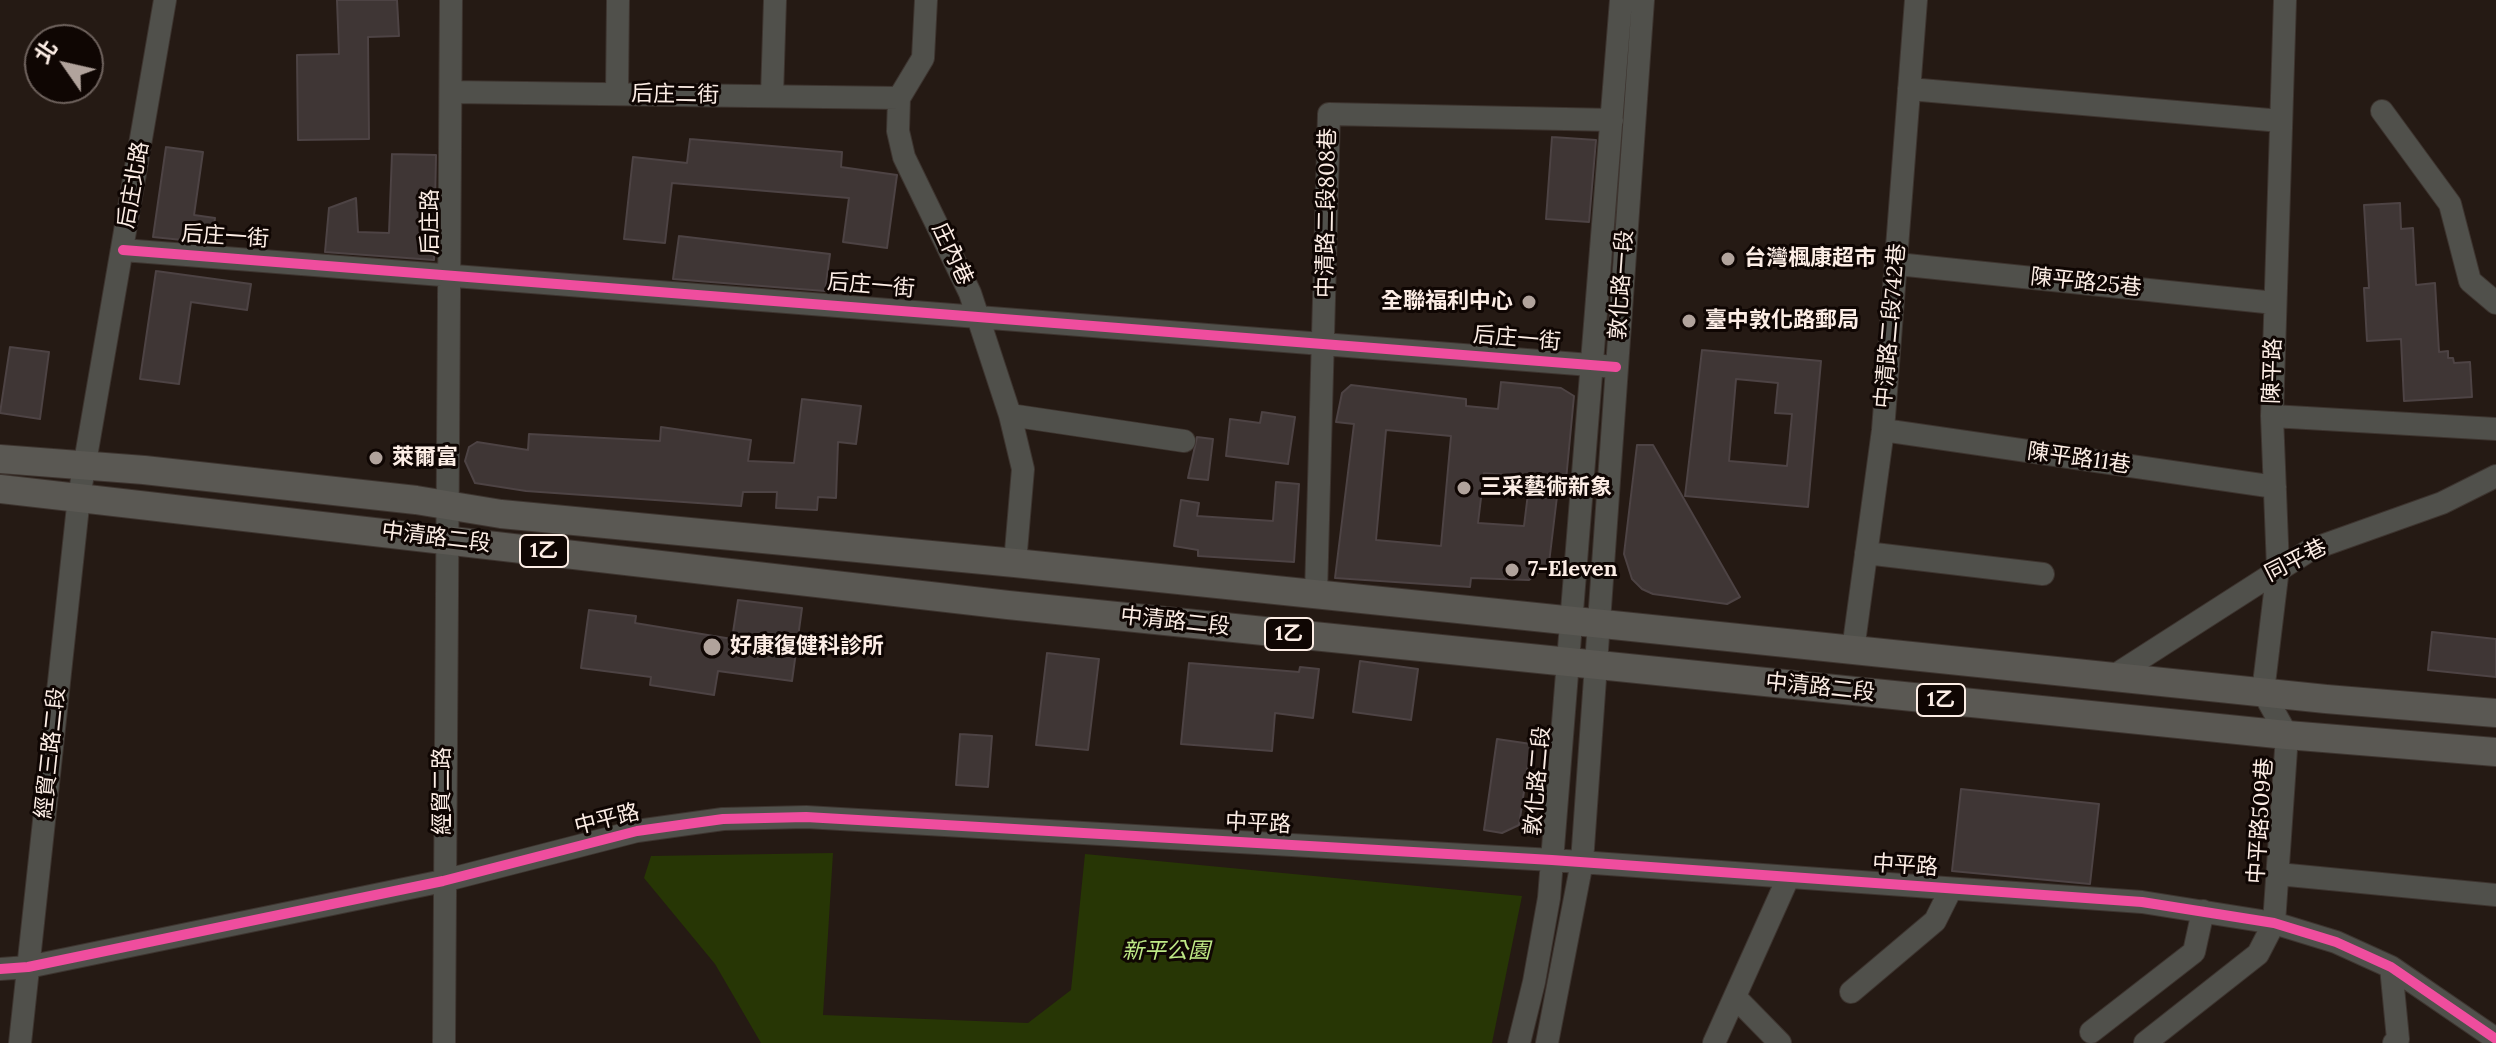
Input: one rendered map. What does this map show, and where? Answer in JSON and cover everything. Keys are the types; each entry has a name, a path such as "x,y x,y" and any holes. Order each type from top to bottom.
{"main road":[{"name":"中清路二段","path":"0,459 86,464 501,514 2496,713"},
{"name":"中清路二段","path":"0,489 1008,605 2287,735 2496,752"}],"street":[{"name":"后庄北路","path":"86,464 165,0"},
{"name":"后庄路","path":"445,539 451,273 451,0"},
{"path":"617,94 618,0"},
{"path":"772,96 775,0"},
{"path":"899,98 923,58 926,0"},
{"name":"敦化路一段","path":"1582,664 1593,365 1621,0"},
{"name":"敦化路一段","path":"1585,622 1616,367 1643,0"},
{"name":"中清路二段742巷","path":"1853,650 1883,430 1916,0"},
{"name":"陳平路","path":"2263,692 2278,568 2272,416 2285,0"},
{"path":"1909,89 2281,121"},
{"name":"后庄二街","path":"451,92 899,98"},
{"name":"庄內巷","path":"899,98 896,113 904,157 978,315 1010,415 1023,469 1015,563"},
{"path":"2382,111 2450,204 2470,281 2496,303"},
{"name":"中清路二段808巷","path":"1316,594 1329,114 1612,120"},
{"name":"后庄一街","path":"123,250 451,273 1616,367"},
{"name":"陳平路25巷","path":"1897,264 2275,303"},
{"path":"1010,415 1184,441"},
{"path":"2272,416 2496,429"},
{"name":"陳平路11巷","path":"1883,430 2275,487"},
{"name":"經貿三路二段","path":"20,1043 79,497 86,464"},
{"name":"同平巷","path":"2112,677 2310,550 2442,503 2496,476"},
{"name":"經貿二路","path":"444,1043 445,539"},
{"path":"1866,553 2043,574"},
{"path":"1547,1043 1582,862 1582,664"},
{"name":"敦化路二段","path":"1519,1043 1534,982 1582,664"},
{"path":"2263,692 2287,735"},
{"name":"中平路509巷","path":"2145,1043 2258,954 2274,923 2287,735"},
{"name":"中平路","path":"0,969 28,967 443,881 637,831 723,819 806,817 1552,860 2142,902 2274,923 2336,942 2391,967 2496,1039"},
{"path":"2278,874 2496,895"},
{"path":"1714,1043 1788,878"},
{"path":"1851,992 1935,921 1951,889"},
{"path":"2091,1032 2194,952 2203,911"},
{"path":"2391,967 2398,1039 2394,1043"},
{"path":"1735,997 1780,1043"}],"green space":[{"name":"新平公園","path":"833,853 823,1015 1028,1023 1071,990 1085,854 1522,896 1492,1043 761,1043 715,964 644,878 651,856"}],"building":[{"path":"337,0 397,0 399,36 368,37 369,139 298,140 297,55 339,54"},
{"path":"1552,137 1596,140 1589,222 1546,219"},
{"path":"690,139 842,152 841,167 897,175 887,248 843,242 849,198 672,183 665,243 624,239 633,157 687,163"},
{"path":"166,147 203,152 194,215 215,218 212,243 153,237"},
{"path":"392,154 436,155 434,260 325,252 329,208 356,198 358,232 389,233"},
{"path":"2400,203 2401,229 2413,228 2416,285 2435,283 2439,352 2448,351 2448,358 2453,358 2454,363 2470,362 2472,397 2404,401 2401,339 2367,341 2364,288 2369,288 2364,205"},
{"path":"679,236 830,254 825,291 673,279"},
{"path":"156,271 251,284 247,310 191,302 179,384 140,379"},
{"path":"10,347 49,352 40,419 0,413"},
{"path":"1702,350 1821,361 1808,507 1685,496","holes":["1736,379 1778,383 1775,413 1792,414 1787,466 1729,461"]},
{"path":"1501,382 1561,388 1574,396 1566,480 1559,480 1549,563 1529,580 1471,578 1470,587 1335,578 1354,424 1336,422 1342,393 1351,385 1466,399 1466,406 1498,409","holes":["1386,430 1451,436 1441,546 1376,540","1484,473 1530,477 1524,526 1478,523"]},
{"path":"802,399 861,406 856,444 838,442 836,498 818,497 817,510 776,508 777,492 743,492 741,506 526,491 475,483 465,461 469,447 477,442 528,450 529,434 660,441 661,427 751,440 748,461 794,463"},
{"path":"1262,412 1295,417 1288,464 1226,456 1230,419 1260,423"},
{"path":"1197,437 1213,439 1208,480 1188,478"},
{"path":"1637,445 1653,445 1740,597 1727,604 1653,594 1632,579 1624,554"},
{"path":"1276,482 1299,484 1294,562 1198,556 1198,550 1174,546 1181,500 1199,503 1197,516 1273,521"},
{"path":"738,600 802,608 792,681 718,671 714,695 650,685 651,677 581,668 589,610 636,616 635,623 732,639"},
{"path":"2432,632 2496,639 2496,677 2428,670"},
{"path":"1047,653 1099,659 1088,750 1036,745"},
{"path":"1360,661 1418,669 1411,720 1353,712"},
{"path":"1189,663 1299,672 1300,667 1319,669 1313,718 1275,713 1272,751 1181,744"},
{"path":"960,734 992,736 988,787 956,785"},
{"path":"1497,739 1531,744 1519,825 1502,833 1484,830"},
{"path":"1961,789 2099,804 2090,884 1952,871"}],"cycle path":[{"path":"123,250 1616,367"},
{"path":"0,969 28,967 443,881 637,831 723,819 806,817 1552,860 2142,902 2274,923 2336,942 2391,967 2496,1039"}],"place":[{"name":"台灣楓康超市","path":"1728,259"},
{"name":"全聯福利中心","path":"1529,302"},
{"name":"臺中敦化路郵局","path":"1689,321"},
{"name":"萊爾富","path":"376,458"},
{"name":"三采藝術新象","path":"1464,488"},
{"name":"7-Eleven","path":"1512,570"},
{"name":"好康復健科診所","path":"712,647"}]}
